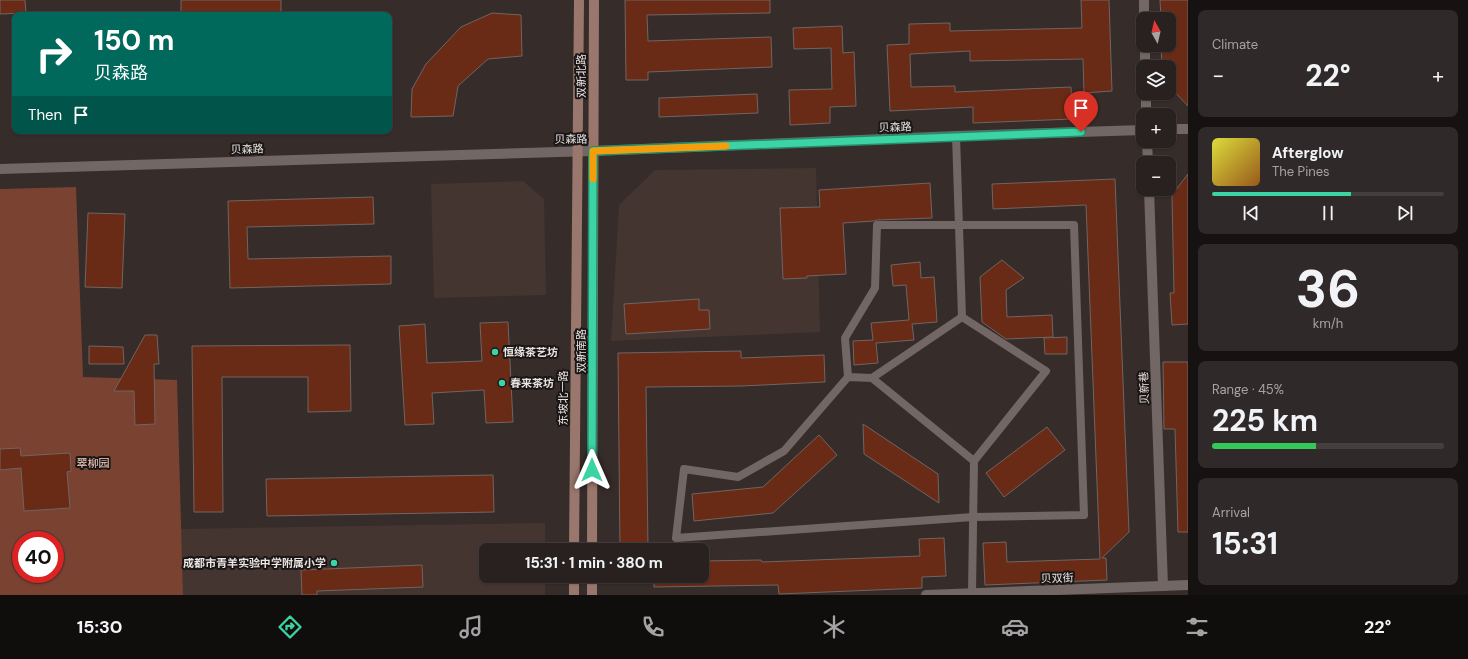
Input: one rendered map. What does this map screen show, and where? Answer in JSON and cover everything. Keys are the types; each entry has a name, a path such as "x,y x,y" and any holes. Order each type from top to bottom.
{"street":[{"name":"双新北路","path":"577,151 579,0"},
{"name":"双新北路","path":"593,151 594,0"},
{"path":"1144,0 1144,12"},
{"path":"1176,129 1188,129"},
{"name":"贝森路","path":"0,170 593,151 1136,130"},
{"name":"东坡北一路","path":"574,543 577,151"},
{"name":"双新南路","path":"592,543 593,151"},
{"name":"贝新巷","path":"1149,196 1163,586"},
{"path":"574,583 574,595"},
{"path":"592,583 592,595"},
{"name":"贝双街","path":"926,595 1188,585"}],"lane":[{"path":"956,136 962,317"},
{"path":"877,225 959,226 1074,225 1084,515 973,518 676,538 684,469 738,477 784,451 848,377 845,338 875,288 877,225"},
{"path":"848,377 872,378 962,317"},
{"path":"962,317 1046,370 974,461 972,593"},
{"path":"872,378 974,461"}],"shaded area":[{"path":"816,168 820,332 611,341 619,205 655,170"},
{"path":"523,181 544,199 546,295 434,298 431,184"},
{"name":"成都市青羊实验中学附属小学","path":"545,523 545,543 479,543 479,583 545,583 545,595 183,595 181,529"}],"green space":[{"name":"翠柳园","path":"76,187 83,377 177,380 183,595 0,595 0,189"}],"building":[{"path":"0,0 25,0 26,12 0,14"},
{"path":"181,0 281,0 281,12 181,12"},
{"path":"625,0 770,0 770,13 647,15 648,41 771,37 772,67 648,72 648,80 626,80"},
{"path":"1081,0 1109,0 1112,91 1084,93 1083,59 970,61 970,51 910,54 911,87 955,86 955,92 1071,87 1072,119 973,123 973,107 890,111 887,45 909,44 909,24 950,23 950,31 1082,28"},
{"path":"1160,0 1188,0 1188,106 1176,93 1176,60 1162,60 1161,52 1176,52 1176,12 1161,12"},
{"path":"492,13 521,15 522,56 488,59 458,86 453,116 411,117 412,89 426,64 461,27"},
{"path":"842,26 843,53 854,52 856,106 830,107 830,123 790,125 789,90 832,89 831,48 794,49 793,28"},
{"path":"757,94 758,113 659,117 659,98"},
{"path":"1188,174 1188,324 1172,325 1170,293 1174,293 1172,196 1176,196 1176,190"},
{"path":"1115,179 1129,532 1102,558 1106,558 1107,580 985,585 983,543 1006,542 1007,562 1100,559 1086,205 993,209 992,184"},
{"path":"930,183 932,218 843,223 846,274 783,279 780,208 820,207 819,190"},
{"path":"373,197 374,224 247,227 248,259 391,256 391,284 230,288 228,201"},
{"path":"88,213 125,214 122,288 85,287"},
{"path":"1002,260 1024,278 1006,290 1007,317 1052,315 1053,337 1006,339 982,322 980,277"},
{"path":"920,262 921,278 934,277 937,322 912,324 914,340 876,343 878,363 854,365 853,341 873,340 871,323 909,320 906,285 893,286 891,265"},
{"path":"699,299 699,310 709,310 710,329 626,334 624,304"},
{"path":"508,322 513,422 486,423 484,390 432,393 434,424 405,425 399,326 425,324 427,363 482,361 480,323"},
{"path":"145,335 157,335 159,364 154,364 155,424 135,425 134,391 114,391"},
{"path":"1067,337 1067,354 1045,354 1044,338"},
{"path":"350,345 351,411 308,412 308,377 222,377 223,512 194,512 192,346"},
{"path":"89,346 123,347 124,364 89,364"},
{"path":"741,351 741,358 824,355 825,382 742,386 646,387 648,543 620,543 618,353"},
{"path":"1163,362 1188,362 1188,532 1178,532 1175,429 1164,429"},
{"path":"863,424 938,474 939,503 864,454"},
{"path":"1047,427 1065,450 1004,497 986,473"},
{"path":"819,435 837,455 773,513 694,521 692,494 763,487"},
{"path":"20,448 21,456 70,453 71,471 67,472 70,508 24,511 21,468 0,470 0,449"},
{"path":"493,475 494,512 267,516 266,479"},
{"path":"944,538 946,576 922,577 922,588 779,594 778,585 654,587 654,583 709,583 709,561 761,560 762,562 920,556 919,539"},
{"path":"422,565 423,587 317,591 317,595 302,595 301,570"}],"slow traffic":[{"path":"593,179 593,151 726,146"}],"place":[{"name":"恒缘茶艺坊","path":"495,352"},
{"name":"春来茶坊","path":"502,383"},
{"name":"成都市青羊实验中学附属小学","path":"334,563"}],"route":[{"path":"592,470 593,151 1081,132"}]}
